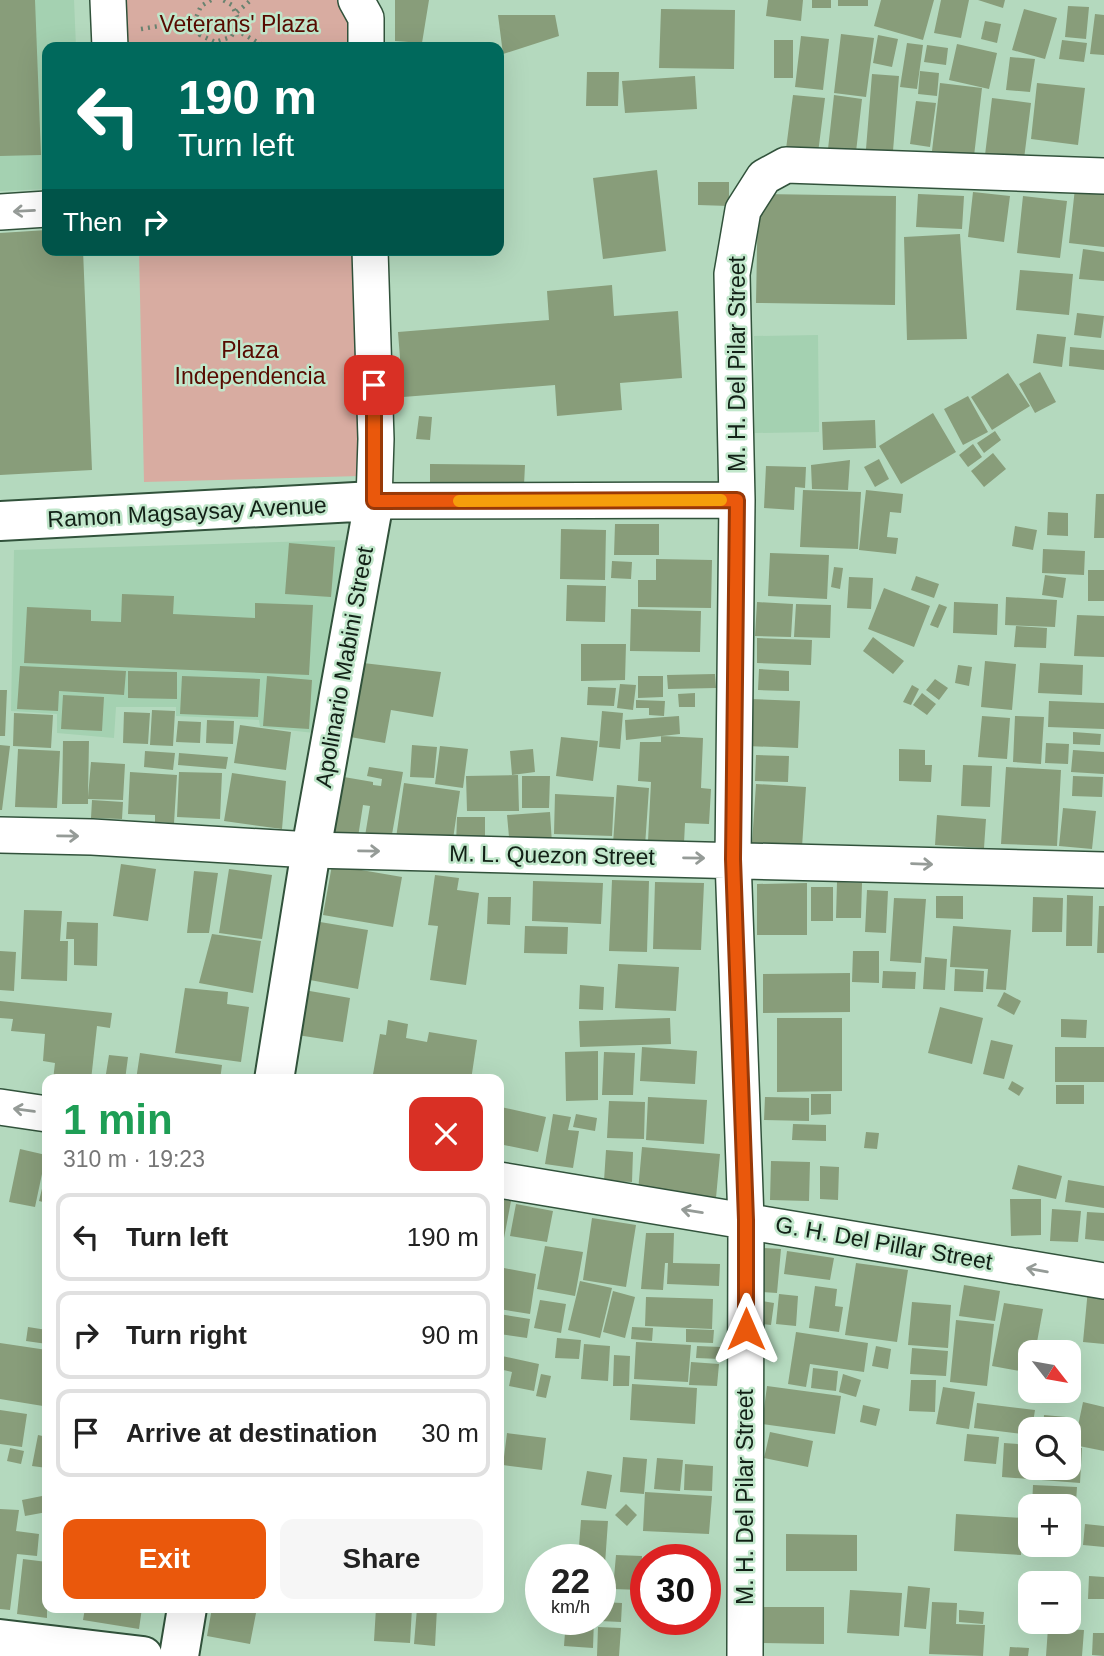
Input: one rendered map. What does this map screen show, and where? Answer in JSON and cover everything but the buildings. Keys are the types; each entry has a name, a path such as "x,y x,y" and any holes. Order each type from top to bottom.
{"main road":[{"name":"Ramon Magsaysay Avenue","path":"0,522 374,501"},
{"name":"Apolinario Mabini Street","path":"275,1074 311,850 374,501"},
{"path":"179,1656 186,1613"},
{"path":"0,1639 143,1656"}],"street":[{"path":"356,0 366,18 366,42"},
{"name":"M. H. Del Pilar Street","path":"745,1656 746,1220 733,859 737,500 732,274 743,210 764,177 786,165 1104,176"},
{"path":"0,212 42,209"},
{"name":"Apolinario Mabini Street","path":"370,256 376,439 374,501"},
{"path":"374,501 737,500"},
{"name":"M. L. Quezon Street","path":"0,835 92,837 311,850 1104,870"},
{"path":"0,1107 42,1113"},
{"name":"G. H. Del Pillar Street","path":"504,1181 1104,1281"}],"path":[{"path":"211,0 201,6 195,20 201,35 211,42"},
{"path":"223,0 237,12"},
{"path":"222,42 236,30 237,12 251,0"},
{"path":"109,27 195,20"},
{"path":"236,30 258,42"}],"shaded area":[{"path":"0,0 74,0 76,42 42,42 42,189 0,191"},
{"path":"818,335 819,432 755,433 754,336"},
{"path":"348,540 314,733 260,727 259,720 176,716 176,707 116,707 114,738 57,733 57,714 11,711 14,550"}],"green space":[{"name":"Veterans' Plaza","path":"121,0 338,0 357,27 357,42 122,42"},
{"name":"Plaza Independencia","path":"139,256 356,256 360,476 144,482"}],"slow traffic":[{"path":"459,501 721,500"}],"route":[{"path":"374,385 374,501 737,500 733,859 746,1220 746,1329"}]}
